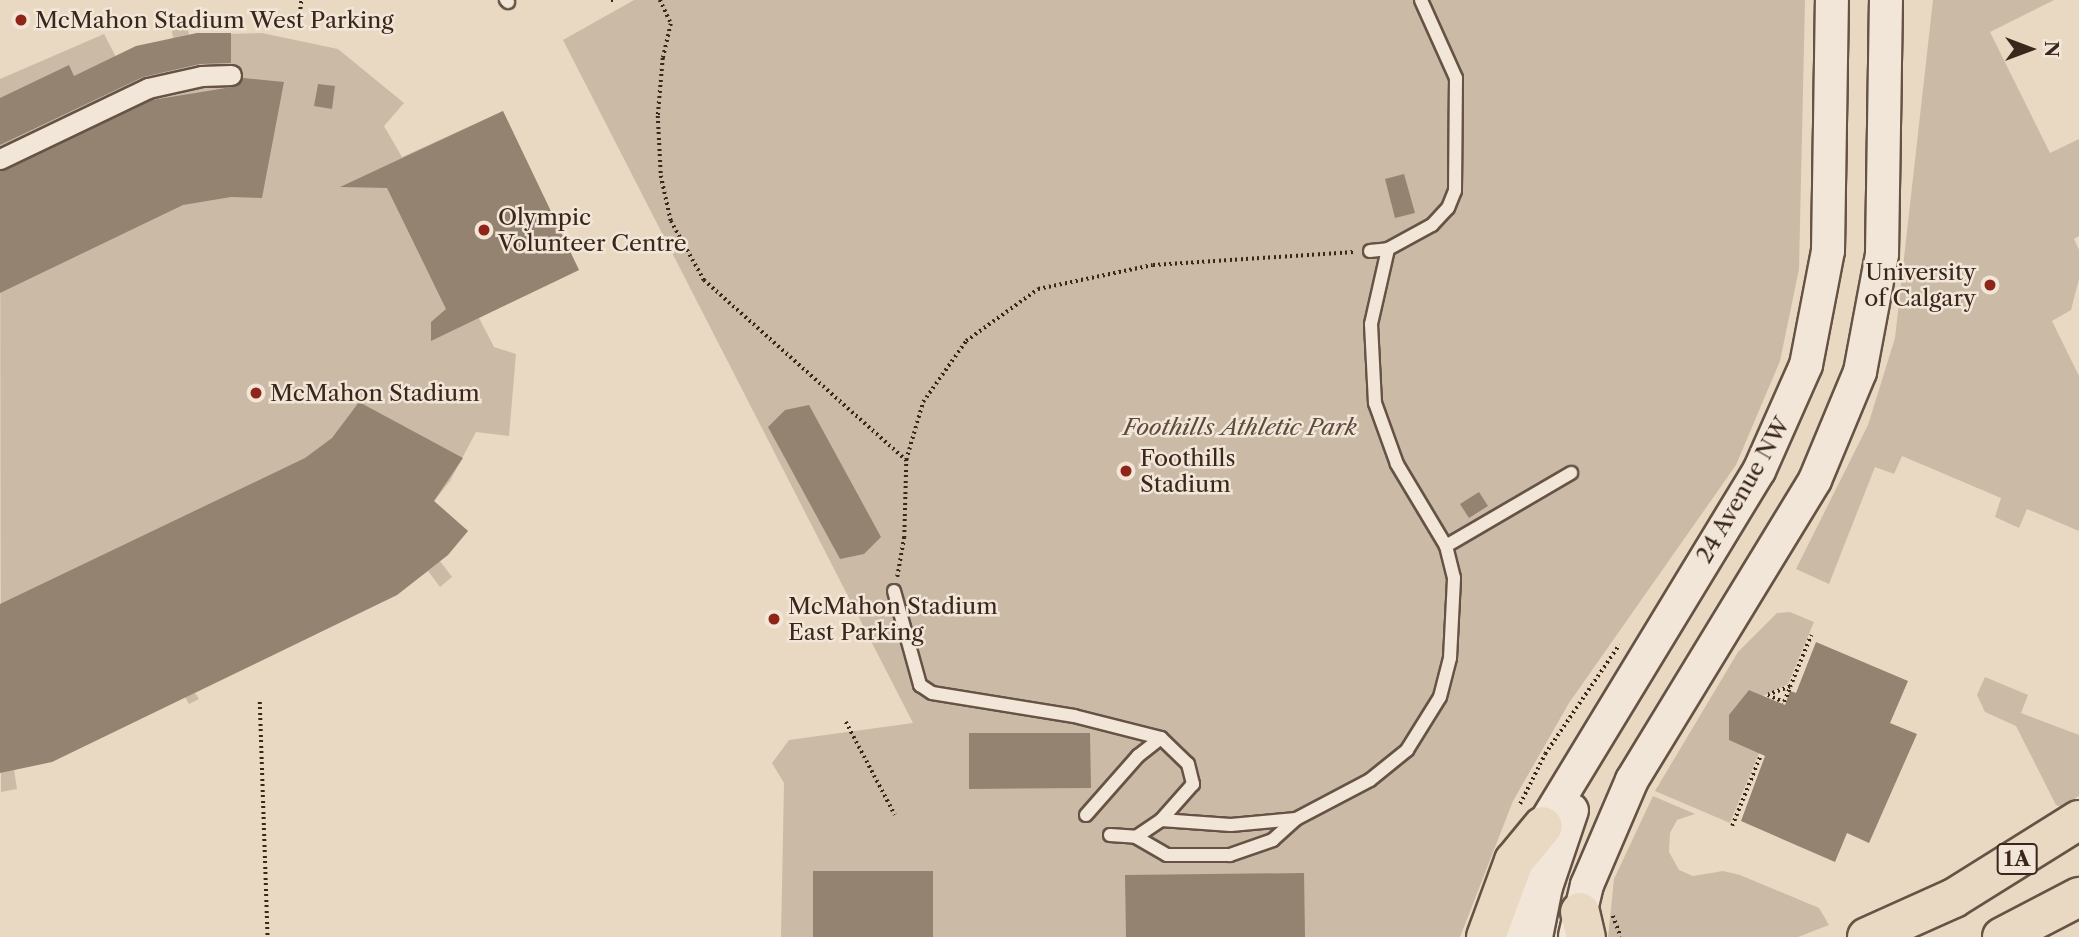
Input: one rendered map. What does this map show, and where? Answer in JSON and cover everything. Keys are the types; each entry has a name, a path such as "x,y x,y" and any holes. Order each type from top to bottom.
{"highway":[{"path":"1486,937 1530,818"},
{"name":"1A","path":"1867,937 1954,898 2079,820"},
{"path":"2002,937 2079,897"}],"street":[{"name":"24 Avenue NW","path":"1509,937 1530,818 1582,758 1759,471 1806,365 1828,251 1832,0"},
{"path":"1580,929 1608,831 1632,780 1815,481 1840,428 1860,372 1882,254 1886,0"},
{"path":"1886,78 1908,0"},
{"path":"0,159 148,89 202,76 231,75"},
{"path":"1536,937 1546,887 1579,792 1582,758"}],"lane":[{"path":"1370,251 1388,249 1432,225 1448,208 1455,191 1456,78 1451,57 1421,0"},
{"path":"1110,835 1136,837 1167,855 1230,855 1273,840 1296,819 1370,780 1407,750 1427,724 1450,658 1454,578 1446,546 1397,464 1375,403 1371,324 1388,249"},
{"path":"1446,546 1571,473"},
{"path":"894,591 920,685 932,693 1074,716 1161,738 1188,764 1193,784 1161,820 1136,837"},
{"path":"1086,815 1138,755 1161,738"},
{"path":"1161,820 1231,825 1296,819"}],"path":[{"path":"299,20 301,0"},
{"path":"611,0 617,0"},
{"path":"660,0 671,24 663,58 658,116 661,176 671,221 704,280 906,460"},
{"path":"894,591 904,538 906,460 923,402 966,341 1038,289 1153,265 1370,251"},
{"path":"1790,687 1768,695 1784,702 1811,635"},
{"path":"1530,818 1545,754 1625,636"},
{"path":"260,702 268,937"},
{"path":"846,722 895,815"},
{"path":"1732,826 1760,757"}],"green space":[{"name":"Foothills Athletic Park","path":"634,0 1805,0 1799,269 1780,361 1736,465 1569,703 1513,801 1460,937 781,937 784,783 772,763 789,740 913,723 563,40"},
{"name":"University of Calgary","path":"1933,0 2054,0 1990,32 2050,153 2079,139 2079,236 2074,239 2079,250 2079,279 2071,310 2052,321 2079,376 2079,531 2027,509 2019,528 1995,517 2001,498 1902,456 1894,474 1875,467 1829,584 1796,569 1868,425 1895,338"},
{"name":"McMahon Stadium","path":"185,16 189,35 262,33 338,49 404,103 384,126 402,157 503,111 579,270 479,318 494,347 516,354 509,436 476,432 450,481 434,501 468,531 440,561 452,577 440,587 428,571 397,595 195,693 199,699 189,704 185,697 14,770 17,789 1,792 0,79 104,34 116,57 173,38 170,19"},
{"path":"1790,612 1814,622 1788,684 1763,696 1749,690 1759,753 1730,823 1655,791 1738,652 1777,613"},
{"path":"1985,677 2028,695 2021,713 2079,735 2079,796 2061,807 2056,805 2016,726 1985,712 1977,695"},
{"path":"1653,796 1695,814 1677,820 1670,833 1669,852 1679,870 1693,876 1723,871 1740,875 1819,908 1829,925 1798,937 1608,937 1614,879"}],"building":[{"path":"197,33 231,33 231,63 200,64 143,77 0,145 0,98 69,65 74,76 136,46"},
{"path":"243,78 284,82 262,198 231,197 183,205 0,293 0,171 152,100 232,87"},
{"path":"318,84 335,86 332,109 314,106"},
{"name":"Olympic Volunteer Centre","path":"503,111 579,270 431,341 431,322 446,309 387,188 340,187"},
{"path":"1404,174 1415,213 1395,218 1385,179"},
{"path":"359,402 463,458 434,501 468,531 448,555 397,595 52,762 0,773 0,604 305,458 332,438"},
{"path":"809,405 881,537 864,554 840,559 768,427 785,410"},
{"path":"1479,492 1488,506 1469,518 1460,504"},
{"path":"1816,642 1908,681 1890,723 1917,734 1869,843 1847,833 1835,862 1741,821 1765,756 1729,740 1729,715 1749,690 1785,705 1790,691 1796,693"},
{"path":"969,733 1090,733 1091,788 969,789"},
{"path":"813,871 933,871 933,937 813,937"},
{"path":"1304,873 1305,937 1126,937 1125,875"}],"place":[{"name":"McMahon Stadium West Parking","path":"21,20"},
{"name":"Olympic Volunteer Centre","path":"484,230"},
{"name":"University of Calgary","path":"1990,285"},
{"name":"McMahon Stadium","path":"256,393"},
{"name":"Foothills Stadium","path":"1126,471"},
{"name":"McMahon Stadium East Parking","path":"774,619"}]}
